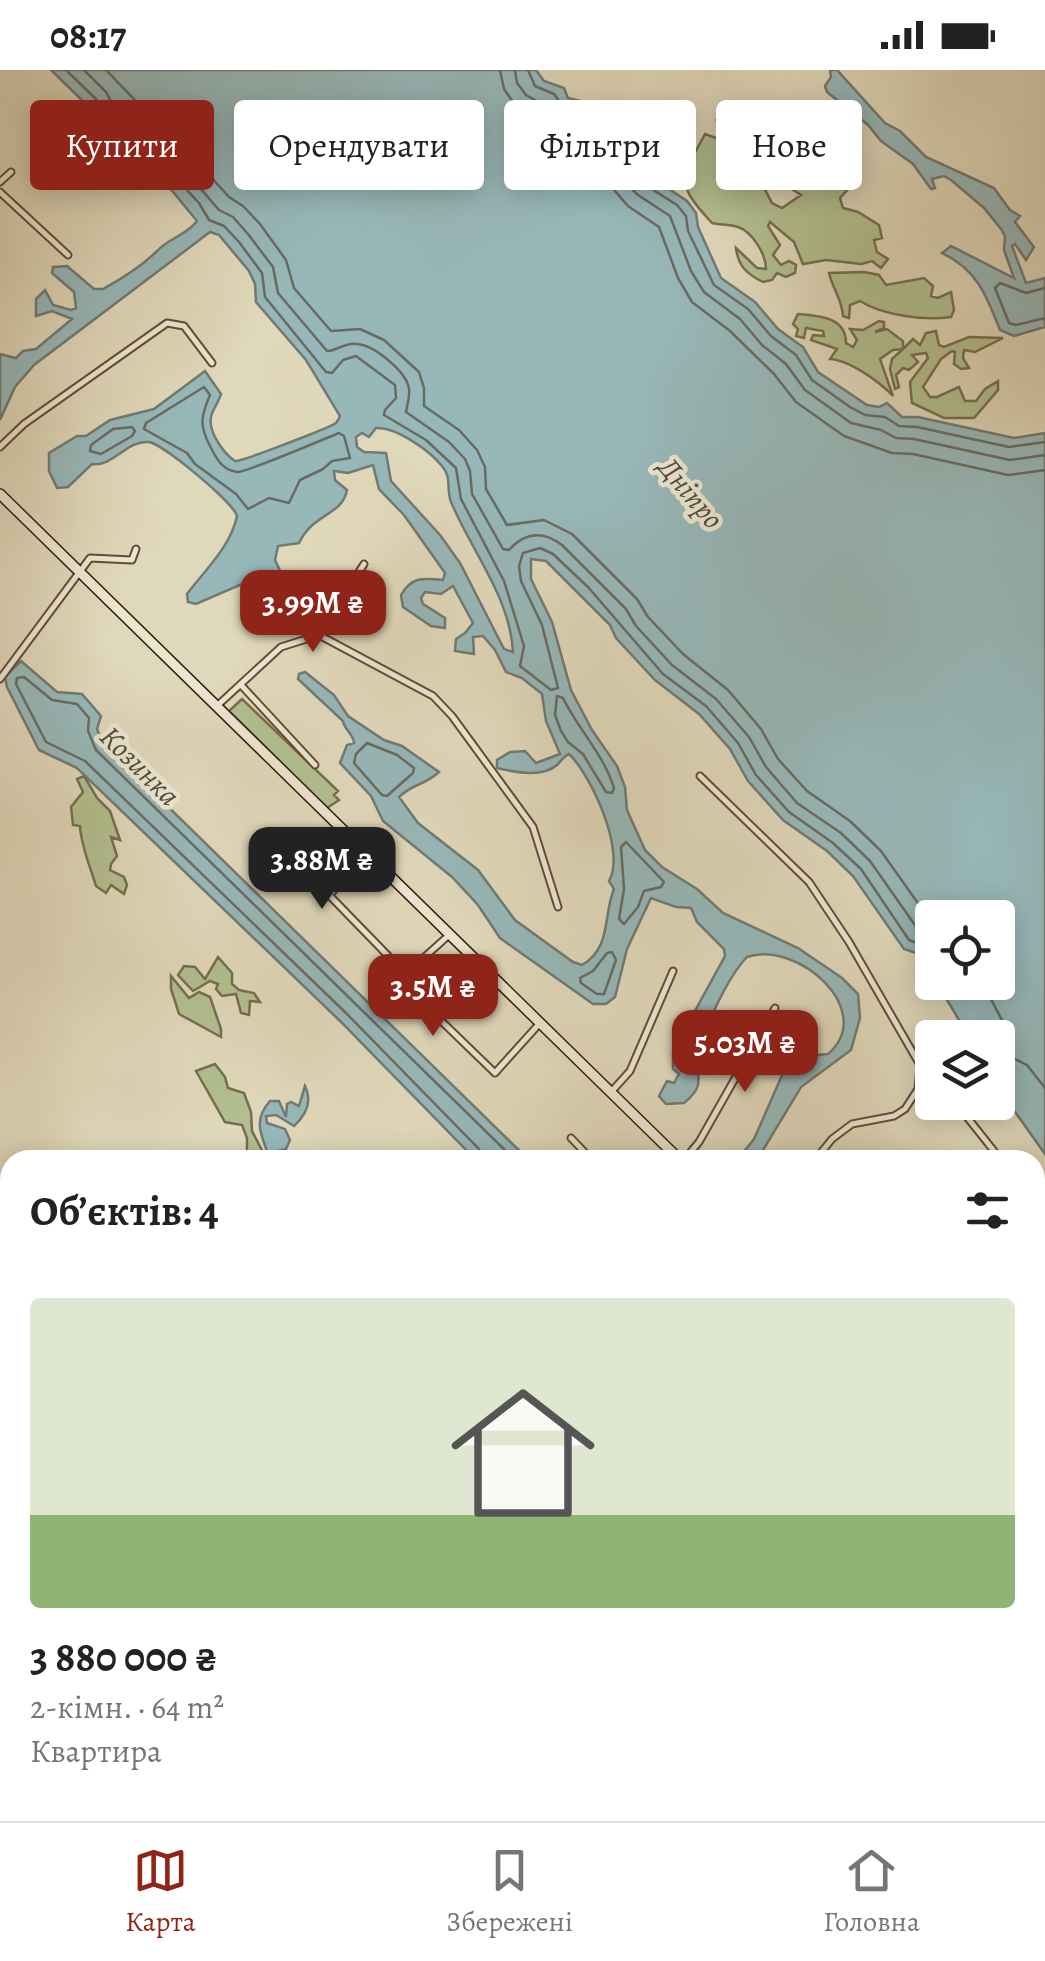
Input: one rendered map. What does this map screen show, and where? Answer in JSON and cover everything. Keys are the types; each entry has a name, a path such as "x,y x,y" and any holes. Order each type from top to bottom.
{"street":[{"path":"0,182 11,172"},
{"path":"0,192 68,255"},
{"path":"0,447 24,424 168,323 184,326 212,363"},
{"path":"0,494 672,1150"},
{"path":"0,679 90,558 132,560 136,549"},
{"path":"218,705 282,647 319,634 364,564"},
{"path":"319,634 433,696 452,716 532,826 558,907"},
{"path":"242,685 315,764"},
{"path":"700,776 808,882 873,982 915,1056"},
{"path":"369,854 329,894 398,966"},
{"path":"451,933 399,980 417,1000 495,1073 542,1022"},
{"path":"612,1091 630,1070 673,971"},
{"path":"691,1150 775,1008"},
{"path":"823,1150 852,1124 894,1116 905,1109 915,1094"},
{"path":"969,1120 993,1150"},
{"path":"571,1138 582,1150"}],"green space":[{"path":"705,134 716,138 716,190 765,190 772,203 782,208 801,195 794,190 847,190 840,198 843,208 879,225 882,238 874,240 877,252 888,259 881,268 872,261 803,264 794,242 770,222 768,226 780,245 773,255 781,265 789,261 796,265 795,273 786,277 777,273 772,280 763,282 752,276 744,269 736,248 757,268 766,269 753,239 738,227 712,223 688,190 696,190 696,151"},
{"path":"829,273 879,275 886,285 924,278 933,286 931,296 938,298 951,292 951,317 904,316 860,301 850,305 849,318 843,316"},
{"path":"798,314 837,323 846,343 853,347 857,340 850,329 863,330 884,322 884,328 875,332 887,329 903,341 903,349 893,350 880,359 893,396 864,373 830,359 837,349 811,340 813,335 824,336 823,331 806,328 804,338 796,336 798,329 793,324"},
{"path":"936,331 939,345 944,347 969,337 1003,338 975,352 964,350 963,358 969,368 961,369 954,364 952,351 941,359 923,387 930,397 937,397 959,387 965,401 976,401 998,381 998,390 974,418 944,418 912,403 910,382 928,358 926,353 912,355 918,362 896,375 899,387 895,389 892,359 913,339 920,345 926,333"},
{"path":"242,699 338,791 334,795 339,800 327,808 229,711"},
{"path":"84,776 110,811 120,840 111,837 117,856 110,870 124,877 124,894 111,885 106,893 96,886 80,826 73,825 71,807 83,792 77,779"},
{"path":"218,957 232,973 232,984 254,993 260,1002 250,1001 249,1015 241,1013 236,994 222,996 216,989 218,984 210,981 193,991 178,975 184,966 195,967 205,979"},
{"path":"171,976 189,998 199,992 210,997 221,1037 179,1014"},
{"path":"215,1064 228,1088 244,1093 252,1131 262,1150 247,1150 242,1125 225,1122 196,1071"}],"water":[{"name":"Дніпро","path":"51,70 536,70 544,81 564,88 568,98 576,100 504,100 504,190 670,190 696,213 698,227 721,278 755,302 778,329 803,347 818,372 867,405 879,407 887,403 902,417 1014,438 1045,433 1045,1150 1015,1112 1015,1020 959,1020 947,1000 1015,1000 1015,900 915,900 915,953 904,949 853,876 827,851 783,820 748,781 730,749 699,714 655,680 616,638 610,625 546,561 531,559 531,579 552,622 571,690 617,766 625,787 627,810 645,850 723,913 798,948 858,994 860,1018 851,1050 801,1087 763,1150 745,1150 754,1139 787,1064 795,1057 828,1054 841,1037 843,1018 838,999 825,983 788,959 767,954 747,957 725,989 706,1030 699,1054 696,1091 684,1103 666,1104 659,1096 667,1081 674,1083 679,1074 673,1069 673,1051 725,956 724,949 697,922 691,908 651,898 627,949 615,997 606,1004 593,1004 500,938 478,905 452,877 383,821 371,796 340,763 347,745 354,743 352,737 343,721 298,679 299,674 305,672 334,695 348,716 439,772 399,797 418,823 478,870 515,920 573,962 582,965 592,958 602,940 614,889 609,881 613,868 610,834 596,796 569,754 544,772 497,768 497,760 510,752 525,751 536,763 560,754 546,721 542,694 522,678 506,672 483,636 473,637 474,654 455,651 456,639 473,623 453,586 441,594 425,592 421,598 423,604 445,618 445,628 431,626 403,607 401,595 410,584 424,579 443,580 445,573 404,515 379,489 373,465 348,473 334,471 335,480 347,490 344,499 312,526 299,543 278,546 275,560 283,577 278,582 270,585 249,581 196,604 188,602 187,594 223,548 237,516 197,475 157,445 141,442 107,462 92,464 68,487 57,488 49,471 49,453 110,420 154,409 205,371 221,394 212,414 214,436 235,461 319,431 336,423 340,416 306,360 256,302 249,271 219,235 210,232 34,365 15,387 0,420 0,354 16,358 23,351 36,349 72,319 52,311 36,316 36,299 45,290 53,305 76,308 74,292 52,273 53,267 67,266 94,289 103,289 139,267 197,221 171,190 214,190 214,100 82,100","holes":["376,428 384,429 421,447 445,470 451,502 505,612 513,652 504,649 460,563 391,481 386,453 364,452 357,447 356,437 362,433 369,437"]},
{"path":"830,70 837,70 885,123 900,131 926,157 994,188 1010,210 1020,216 1015,222 1034,247 1026,260 1015,244 1012,246 1026,283 1045,278 1045,327 1014,336 1000,330 979,284 964,267 942,253 951,246 1014,278 1001,229 984,208 944,176 932,179 935,188 931,189 913,164 881,141 862,120 862,100 837,100 827,92 825,86 831,77"},
{"path":"21,661 57,692 82,694 101,716 97,729 103,743 519,1150 466,1150 340,1021 77,768 39,750 5,677"},
{"path":"305,1086 307,1108 294,1126 276,1115 266,1116 267,1123 285,1129 290,1140 286,1149 267,1150 260,1130 264,1109 270,1101 279,1101 286,1117 287,1104 299,1106"}],"water label":[{"name":"Козинка","path":"140,766"}]}
